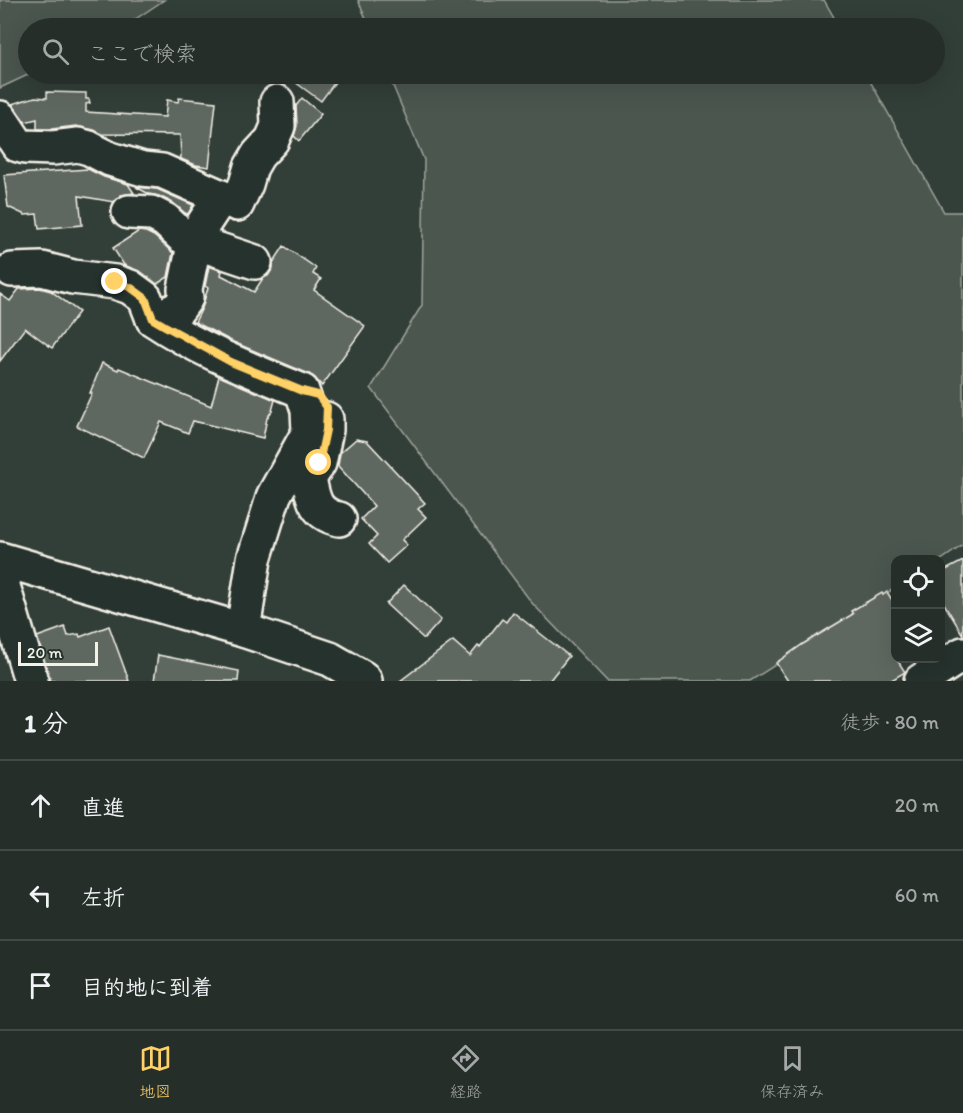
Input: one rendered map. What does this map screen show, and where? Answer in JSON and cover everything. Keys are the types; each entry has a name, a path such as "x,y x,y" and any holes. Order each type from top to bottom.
{"street":[{"path":"0,118 18,145 53,148 89,147 110,159 144,169 162,171 237,204 251,167 258,154 272,140 278,126 277,102"},
{"path":"153,319 178,309 186,298 185,289 196,235 221,197"},
{"path":"129,212 151,213 165,220 182,236 255,262"},
{"path":"12,270 42,269 73,277 115,282 130,287 145,298 153,319 165,326 231,362 302,391 318,395 327,407 326,430 319,463 309,478 312,495 318,508 326,516 339,519"},
{"path":"243,630 254,559 274,495 309,432 308,411 302,391"},
{"path":"0,559 243,630 330,659 365,681"},
{"path":"0,576 31,681"},
{"path":"921,681 963,654"}],"shaded area":[{"path":"0,0 164,0 137,18 18,18 18,80 0,88"},
{"path":"358,0 824,0 834,18 366,18"},
{"path":"392,84 872,84 944,212 963,212 963,545 945,557 945,555 891,555 891,591 750,681 607,681 532,603 371,388 422,305 424,160"}],"building":[{"path":"298,84 334,84 321,101"},
{"path":"47,92 86,93 86,99 89,99 90,103 86,104 86,112 165,117 167,100 178,102 179,98 216,102 209,167 181,159 180,135 102,134 76,126 37,129 37,119 25,122 12,104 35,97 47,98"},
{"path":"302,98 321,114 299,141 294,136 297,126 296,106"},
{"path":"88,169 104,177 128,184 134,193 121,195 114,202 79,196 82,225 39,229 37,214 25,215 8,207 4,175"},
{"path":"136,187 157,189 193,205 188,214 173,203"},
{"path":"139,231 154,236 173,253 168,277 157,284 141,272 124,265 113,248"},
{"path":"284,246 316,268 313,274 321,279 314,290 365,326 322,386 309,374 233,342 195,322 208,288 205,286 209,266 222,271 221,275 254,292 263,278 268,276"},
{"path":"40,288 51,291 79,312 52,348 25,328 0,361 0,294 10,301 19,289"},
{"path":"102,363 211,406 219,376 275,400 267,418 263,438 193,421 188,433 161,422 144,458 77,426"},
{"path":"356,439 367,441 425,503 418,509 426,517 402,540 407,545 387,563 369,544 377,536 361,519 374,506 338,466 340,453"},
{"path":"963,561 963,635 945,605 945,570"},
{"path":"404,585 441,620 424,639 386,604"},
{"path":"887,592 891,598 891,663 899,663 905,672 890,681 788,681 776,663 853,614 851,611 882,593 883,595"},
{"path":"513,612 569,656 549,681 400,681 453,641 470,656 502,619 506,622"},
{"path":"109,626 129,681 51,681 37,637 65,627 68,636 79,634 80,637"},
{"path":"158,655 239,671 238,681 154,681"}],"route":[{"path":"115,282 130,287 145,298 153,319 165,326 231,362 302,391 318,395 327,407 326,430 319,463"}]}
